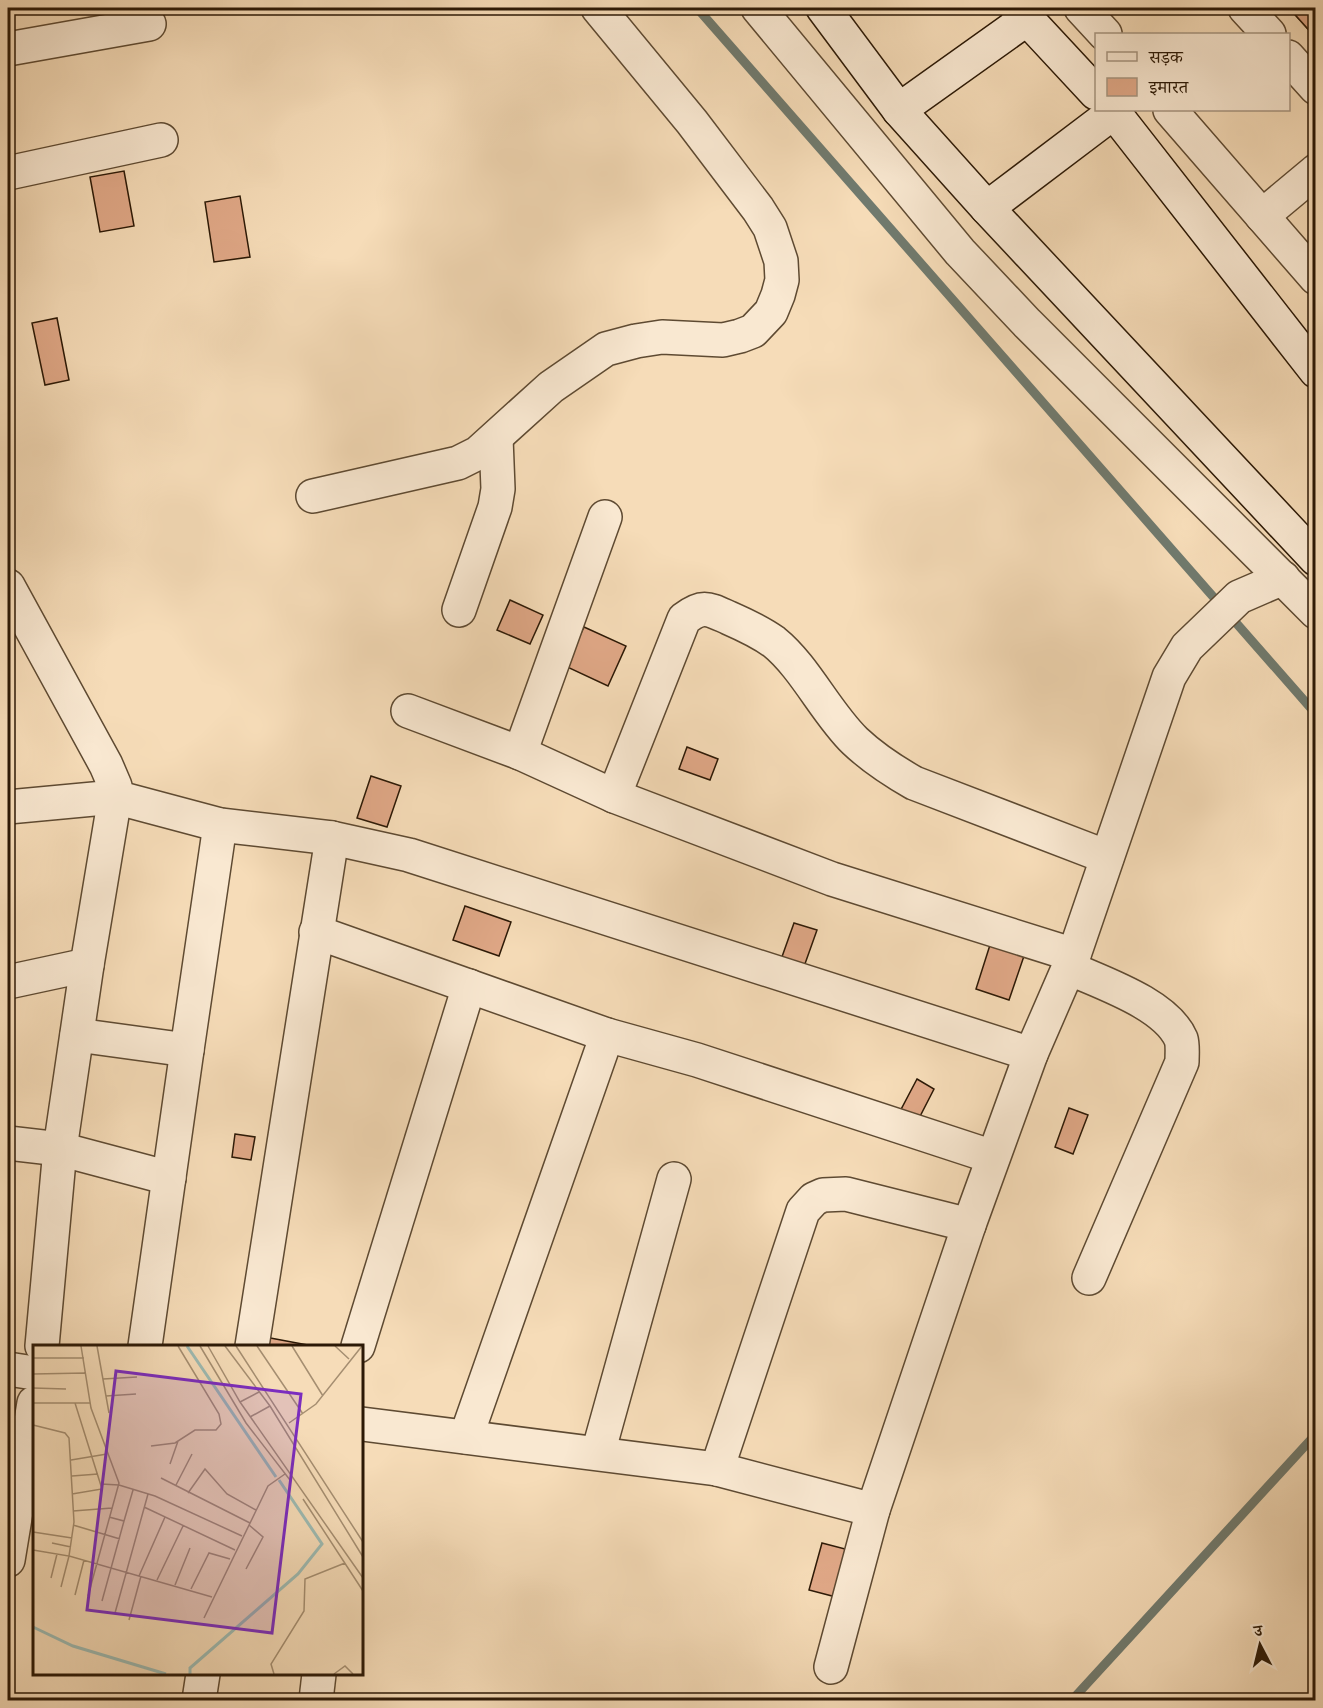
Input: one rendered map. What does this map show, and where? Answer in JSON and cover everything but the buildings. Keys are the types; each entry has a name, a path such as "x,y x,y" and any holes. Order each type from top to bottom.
{"street":[{"path":"313,496 458,463 478,453 551,387 606,349 662,337 723,340 753,331 771,312 782,279 781,261 770,228 758,208 692,122 598,8"},
{"path":"758,8 960,252 1316,612"},
{"path":"824,8 899,110 987,208 1316,559"},
{"path":"1081,8 1104,33"},
{"path":"1245,8 1268,33"},
{"path":"899,110 1023,13 1095,91"},
{"path":"8,49 149,24"},
{"path":"1290,59 1316,88"},
{"path":"987,208 1101,111"},
{"path":"1113,111 1316,371"},
{"path":"1171,111 1316,278"},
{"path":"8,172 160,140"},
{"path":"1262,216 1316,171"},
{"path":"459,610 495,507 498,489 496,438"},
{"path":"520,753 605,517"},
{"path":"831,1667 873,1510 969,1225 1031,1054 1071,962 1169,677 1187,647 1239,597 1283,578"},
{"path":"8,589 115,786 60,1149 42,1345"},
{"path":"614,796 684,619 696,610 710,609 754,629 775,643 792,661 854,740 885,766 914,783 1107,856"},
{"path":"408,711 520,753 614,796 832,879 1071,962 1147,1004 1171,1022 1182,1041 1182,1062 1089,1278"},
{"path":"8,807 115,797 220,825 332,838 409,855 1031,1054"},
{"path":"145,1345 220,825"},
{"path":"252,1345 332,838"},
{"path":"316,932 607,1035 697,1060 993,1157"},
{"path":"8,982 87,965"},
{"path":"359,1345 469,986"},
{"path":"77,1035 187,1050"},
{"path":"466,1437 607,1035"},
{"path":"8,1143 60,1149 169,1178"},
{"path":"598,1453 674,1179"},
{"path":"717,1469 803,1211 814,1199 823,1195 846,1194 969,1225"},
{"path":"8,1369 33,1373"},
{"path":"8,1560 33,1409"},
{"path":"363,1424 717,1469 873,1510"},
{"path":"199,1701 203,1675"},
{"path":"316,1701 319,1675"}],"waterway":[{"path":"697,8 1316,714"},
{"path":"1072,1700 1316,1434"}]}
